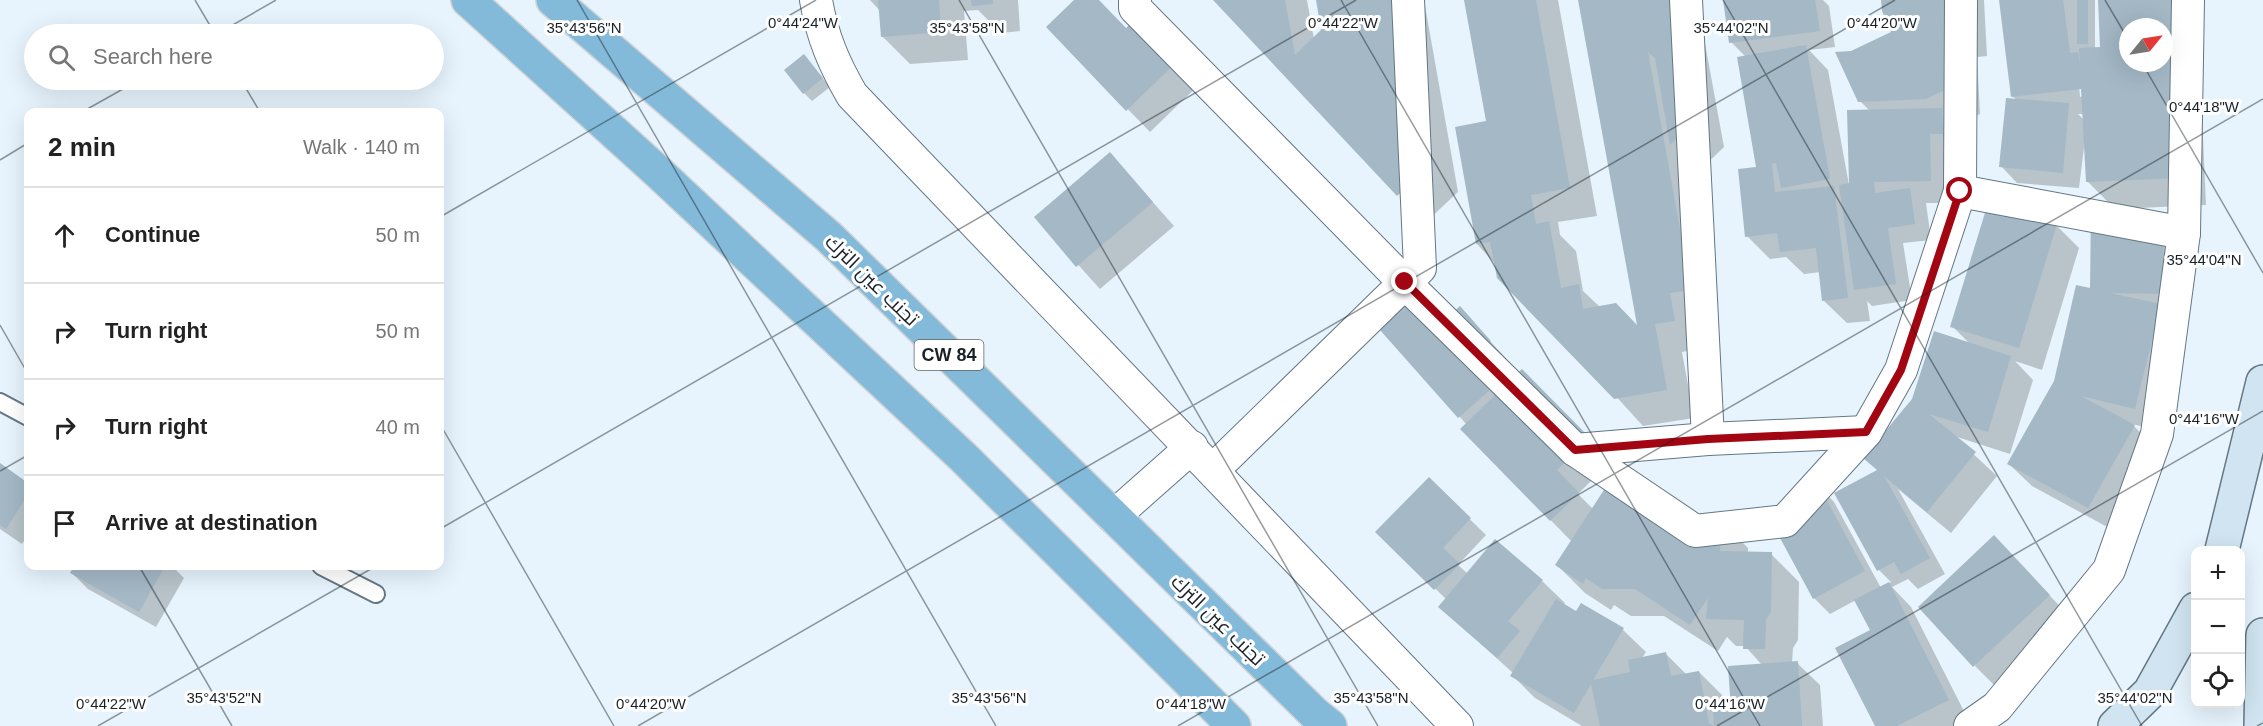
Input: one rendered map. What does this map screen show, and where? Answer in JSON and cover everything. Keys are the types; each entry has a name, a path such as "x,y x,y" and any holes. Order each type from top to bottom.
{"highway":[{"path":"468,0 658,172 963,456 1234,726"},
{"name":"تجنب عين الترك","path":"553,0 829,237 1113,517 1330,726"}],"main road":[{"path":"2223,546 2263,382"},
{"path":"2115,726 2150,692 2191,618"},
{"path":"2261,726 2263,635"}],"street":[{"path":"816,0 821,30 834,64 852,95 1457,726"},
{"path":"1135,0 1135,8 1405,282 1575,450 1695,531 1785,521 1866,432 1901,370 1960,191 1961,0"},
{"path":"1113,517 1202,459 1420,268 1408,0"},
{"path":"1686,0 1708,439"},
{"path":"1970,726 1997,707 2109,570 2157,434 2184,233 2188,0"},
{"path":"1960,191 2184,233"},
{"path":"1575,450 1708,439 1866,432"}],"lane":[{"path":"0,402 24,415"},
{"path":"329,570 376,594"}],"building":[{"path":"878,0 939,0 941,32 881,37"},
{"path":"971,0 993,0 993,4 972,6"},
{"path":"1074,0 1099,0 1126,28 1148,7 1189,50 1126,111 1046,27"},
{"path":"1213,0 1285,0 1295,55 1321,30 1316,0 1402,0 1431,164 1397,196"},
{"path":"1464,0 1536,0 1570,188 1531,195 1536,224 1549,221 1561,288 1579,284 1583,309 1616,303 1637,325 1578,0 1676,0 1697,118 1670,145 1655,58 1648,52 1691,290 1670,293 1675,321 1655,324 1667,390 1614,399 1497,278 1490,242 1476,244 1455,127 1486,121"},
{"path":"1723,0 1815,0 1820,31 1729,43"},
{"path":"1881,0 1958,0 1953,86 1926,99 1858,102 1835,52 1851,51 1891,32 1882,11"},
{"path":"1999,0 2063,0 2070,53 2078,52 2080,63 2079,48 2100,47 2098,0 2171,0 2172,18 2119,18 2119,72 2173,72 2173,44 2179,178 2086,182 2081,89 2011,97"},
{"path":"2077,0 2088,0 2088,44 2077,44"},
{"path":"1806,45 1830,179 1781,188 1776,163 1772,164 1775,192 1834,186 1848,298 1822,301 1816,248 1780,252 1777,233 1745,237 1738,169 1756,167 1737,57"},
{"path":"804,54 823,78 803,94 784,70"},
{"path":"2006,98 2069,103 2063,173 1999,167"},
{"path":"1942,108 1943,134 1930,134 1931,181 1874,182 1875,193 1910,188 1915,224 1888,228 1896,284 1854,290 1839,185 1849,183 1847,110"},
{"path":"1110,152 1153,202 1076,267 1034,217"},
{"path":"1988,203 2057,224 2019,348 1950,327"},
{"path":"2091,210 2164,212 2163,294 2110,293 2161,304 2135,409 2081,396 2135,425 2088,508 2007,464 2054,381 2076,285 2090,288"},
{"path":"1410,287 1441,323 1460,306 1491,341 1483,348 1507,375 1458,418 1372,321"},
{"path":"1934,331 2011,356 1988,432 1929,414 1976,452 1927,512 1884,476 1930,558 1901,574 1894,562 1877,571 1834,493 1877,470 1863,458 1912,399"},
{"path":"1522,369 1590,438 1557,470 1579,493 1550,521 1460,429"},
{"path":"0,463 24,480 24,501 6,529 0,525"},
{"path":"1615,473 1685,518 1721,519 1720,551 1772,552 1771,612 1766,620 1765,649 1743,649 1744,620 1706,619 1708,598 1690,625 1635,589 1602,589 1586,578 1583,584 1555,565"},
{"path":"1429,477 1471,518 1443,548 1460,564 1434,590 1375,532"},
{"path":"1818,484 1865,571 1813,599 1773,525"},
{"path":"1994,535 2050,595 1973,667 1918,607"},
{"path":"1495,539 1543,580 1508,621 1520,631 1497,658 1438,607"},
{"path":"72,570 163,570 139,612 70,573"},
{"path":"1889,582 1949,700 1897,726 1875,726 1835,648 1870,630 1854,600"},
{"path":"1556,599 1576,611 1581,603 1624,628 1593,680 1630,672 1628,660 1666,652 1671,676 1699,671 1709,723 1713,726 1600,726 1591,684 1574,713 1510,676"},
{"path":"1798,661 1802,726 1714,726 1713,710 1731,709 1728,666"}],"route":[{"path":"1405,282 1575,450 1708,439 1866,432 1901,370 1960,191"}]}
